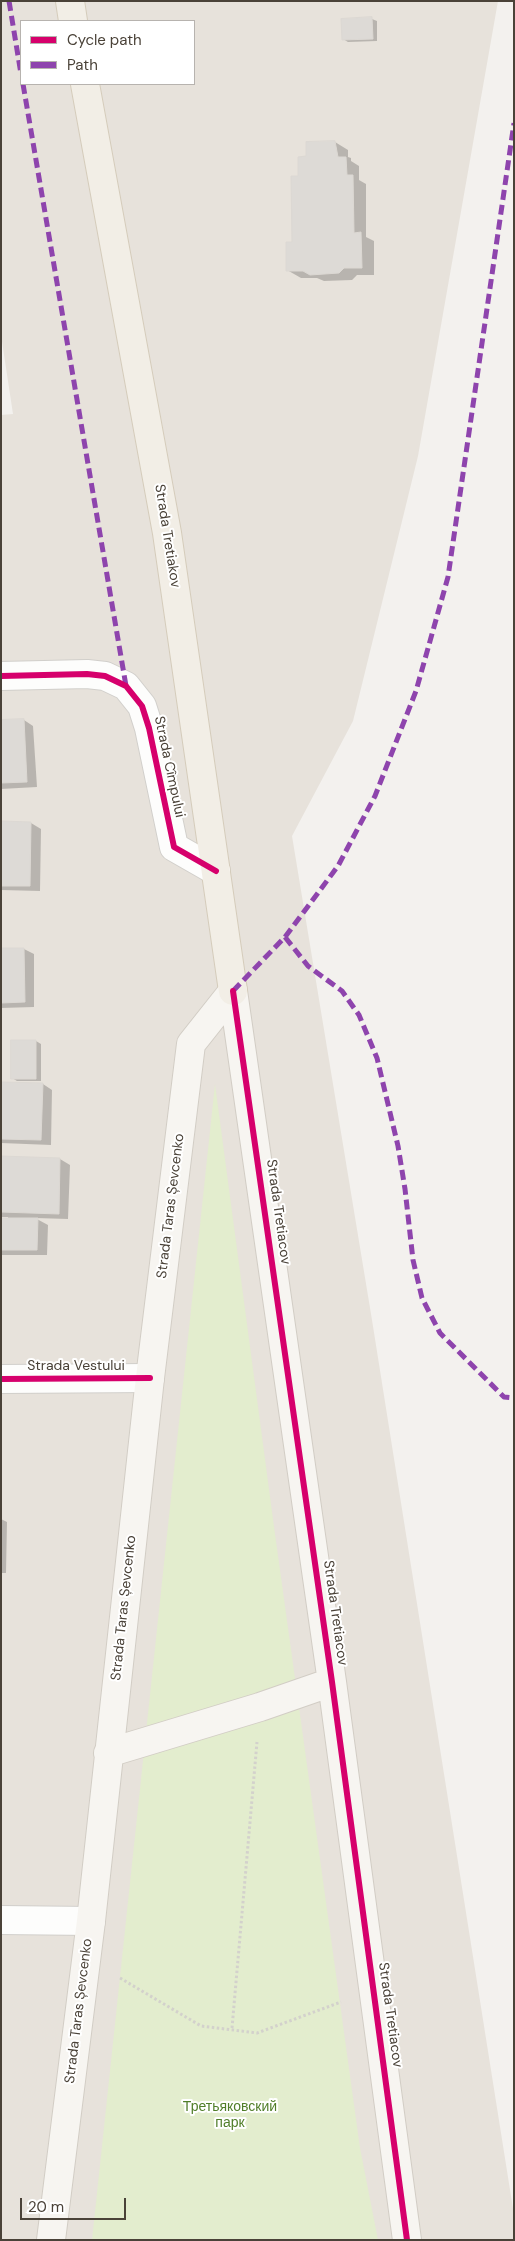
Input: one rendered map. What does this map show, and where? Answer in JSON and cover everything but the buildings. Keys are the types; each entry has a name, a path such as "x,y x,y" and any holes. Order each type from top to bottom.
{"main road":[{"path":"70,1 74,20"},
{"name":"Strada Tretiakov","path":"85,85 167,533 233,991"},
{"name":"Strada Taras Șevcenko","path":"50,2240 90,1921 150,1378 191,1044 233,991"},
{"name":"Strada Tretiacov","path":"233,991 332,1682 407,2240"},
{"path":"108,1753 260,1707 332,1682"}],"street":[{"name":"Strada Cîmpului","path":"1,676 87,674 105,676 126,686 142,706 149,728 174,847 216,872"},
{"name":"Strada Vestului","path":"1,1379 150,1378"},
{"path":"1,1920 90,1921"}],"path":[{"path":"232,2028 260,1707"},
{"path":"120,1978 201,2026 258,2034 340,2002"}],"shaded area":[{"path":"1,1 498,1 418,456 353,721 292,836 372,1320 514,2215 514,2240 1,2240 1,415 13,414 1,335"}],"green space":[{"name":"Третьяковский парк","path":"215,1084 360,2148 378,2240 92,2240"}],"marked path":[{"path":"9,1 20,68"},
{"path":"23,85 126,686"},
{"path":"233,991 285,937 338,866 375,796 416,691 448,577 514,123"},
{"path":"285,937 308,966 342,991 359,1015 377,1058 398,1146 413,1260 422,1298 440,1333 504,1397 514,1398"}],"cycle path":[{"path":"1,676 87,674 105,676 126,686 142,706 149,728 174,847 216,871"},
{"path":"233,991 332,1682 407,2240"},
{"path":"1,1379 150,1378"}]}
